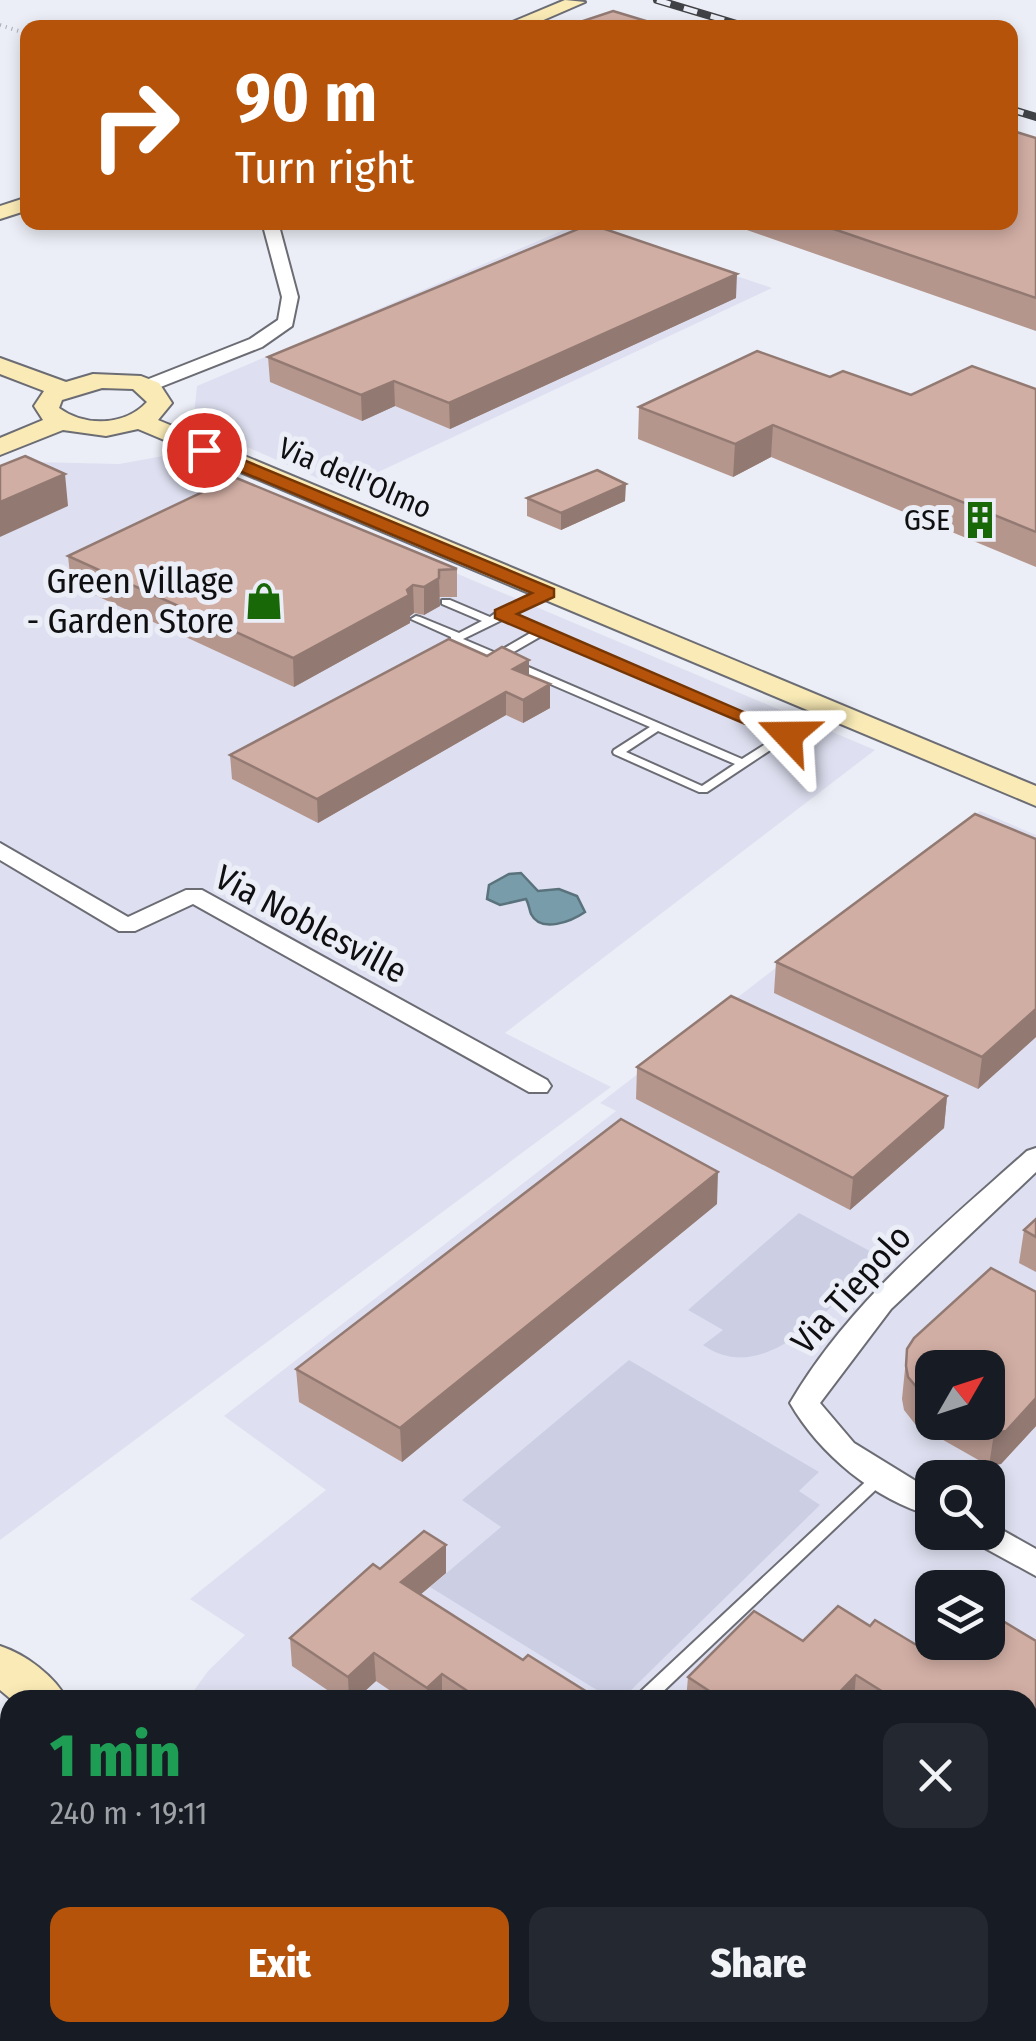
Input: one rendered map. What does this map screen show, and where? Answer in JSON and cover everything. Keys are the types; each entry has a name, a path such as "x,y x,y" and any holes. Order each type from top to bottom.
{"main road":[{"path":"528,20 576,2"},
{"path":"0,365 62,389 105,380 147,386 158,394 160,403 154,413 138,421 92,428 61,422 0,448"},
{"path":"61,422 46,406 62,389"},
{"name":"Via dell'Olmo","path":"138,421 1036,797"},
{"path":"0,1664 32,1690"}],"street":[{"path":"147,386 256,342 286,322 290,296 272,230"},
{"name":"Via Noblesville","path":"0,850 127,926 194,895 538,1086"},
{"name":"Via Tiepolo","path":"915,1495 835,1446 814,1422 805,1402 836,1353 908,1276 1036,1157"},
{"path":"1005,1546 1036,1564"}],"lane":[{"path":"547,593 455,639 743,764"},
{"path":"446,602 488,620"},
{"path":"501,614 788,735 703,790 618,752 658,726"},
{"path":"416,619 459,637"},
{"path":"496,657 542,631"},
{"path":"653,1690 882,1475"}],"shaded area":[{"path":"564,230 601,230 772,288 342,489 193,423 197,386"},
{"path":"174,454 875,750 505,1033 611,1087 0,1540 0,478 37,462 119,464"},
{"path":"980,811 1036,835 1036,1690 194,1690 245,1635 190,1599 326,1490 224,1416 616,1111 600,1103"},
{"path":"521,873 538,891 559,889 577,896 585,912 549,925 536,920 526,899 500,905 487,899 489,885 509,874"},
{"path":"799,1213 881,1257 822,1315 776,1348 752,1356 728,1356 703,1345 723,1330 688,1310"},
{"path":"629,1360 819,1472 799,1491 820,1505 631,1690 597,1690 430,1587 501,1527 462,1500"}],"building":[{"path":"613,11 643,20 586,20"},
{"path":"1018,132 1036,138 1036,298 836,230 1018,230"},
{"path":"575,230 608,230 737,274 449,403 394,381 361,395 268,357"},
{"path":"757,351 830,377 843,371 911,395 972,366 1036,389 1036,532 773,425 735,444 639,407"},
{"path":"25,456 65,474 0,502 0,466"},
{"path":"597,470 626,484 561,513 527,498"},
{"path":"234,477 457,569 439,570 439,578 424,587 413,585 407,590 409,595 293,658 68,556"},
{"path":"449,639 487,656 502,647 529,660 513,669 550,684 523,700 506,692 317,799 230,755"},
{"path":"975,814 1036,839 1036,1009 982,1057 776,962"},
{"path":"731,996 947,1096 853,1178 637,1067"},
{"path":"621,1119 718,1172 400,1428 296,1369"},
{"path":"1036,1219 1036,1237 1024,1230"},
{"path":"991,1268 1036,1292 1036,1398 1005,1431 1005,1350 915,1350 915,1385 906,1366 907,1349 914,1338"},
{"path":"424,1531 446,1545 401,1582 523,1660 528,1655 584,1690 466,1690 442,1674 427,1688 374,1653 348,1677 290,1638 373,1564 380,1569"},
{"path":"838,1606 870,1626 875,1620 915,1644 915,1660 1005,1660 1005,1622 1036,1641 1036,1690 880,1690 856,1675 842,1690 708,1690 688,1677 754,1611 803,1641"}],"railway":[{"path":"657,0 723,20"},
{"path":"1018,111 1036,117"}],"place":[{"name":"GSE","path":"980,520"},
{"name":"Green Village - Garden Store","path":"264,601"}],"route":[{"path":"204,450 547,593 501,614 788,735"}]}
